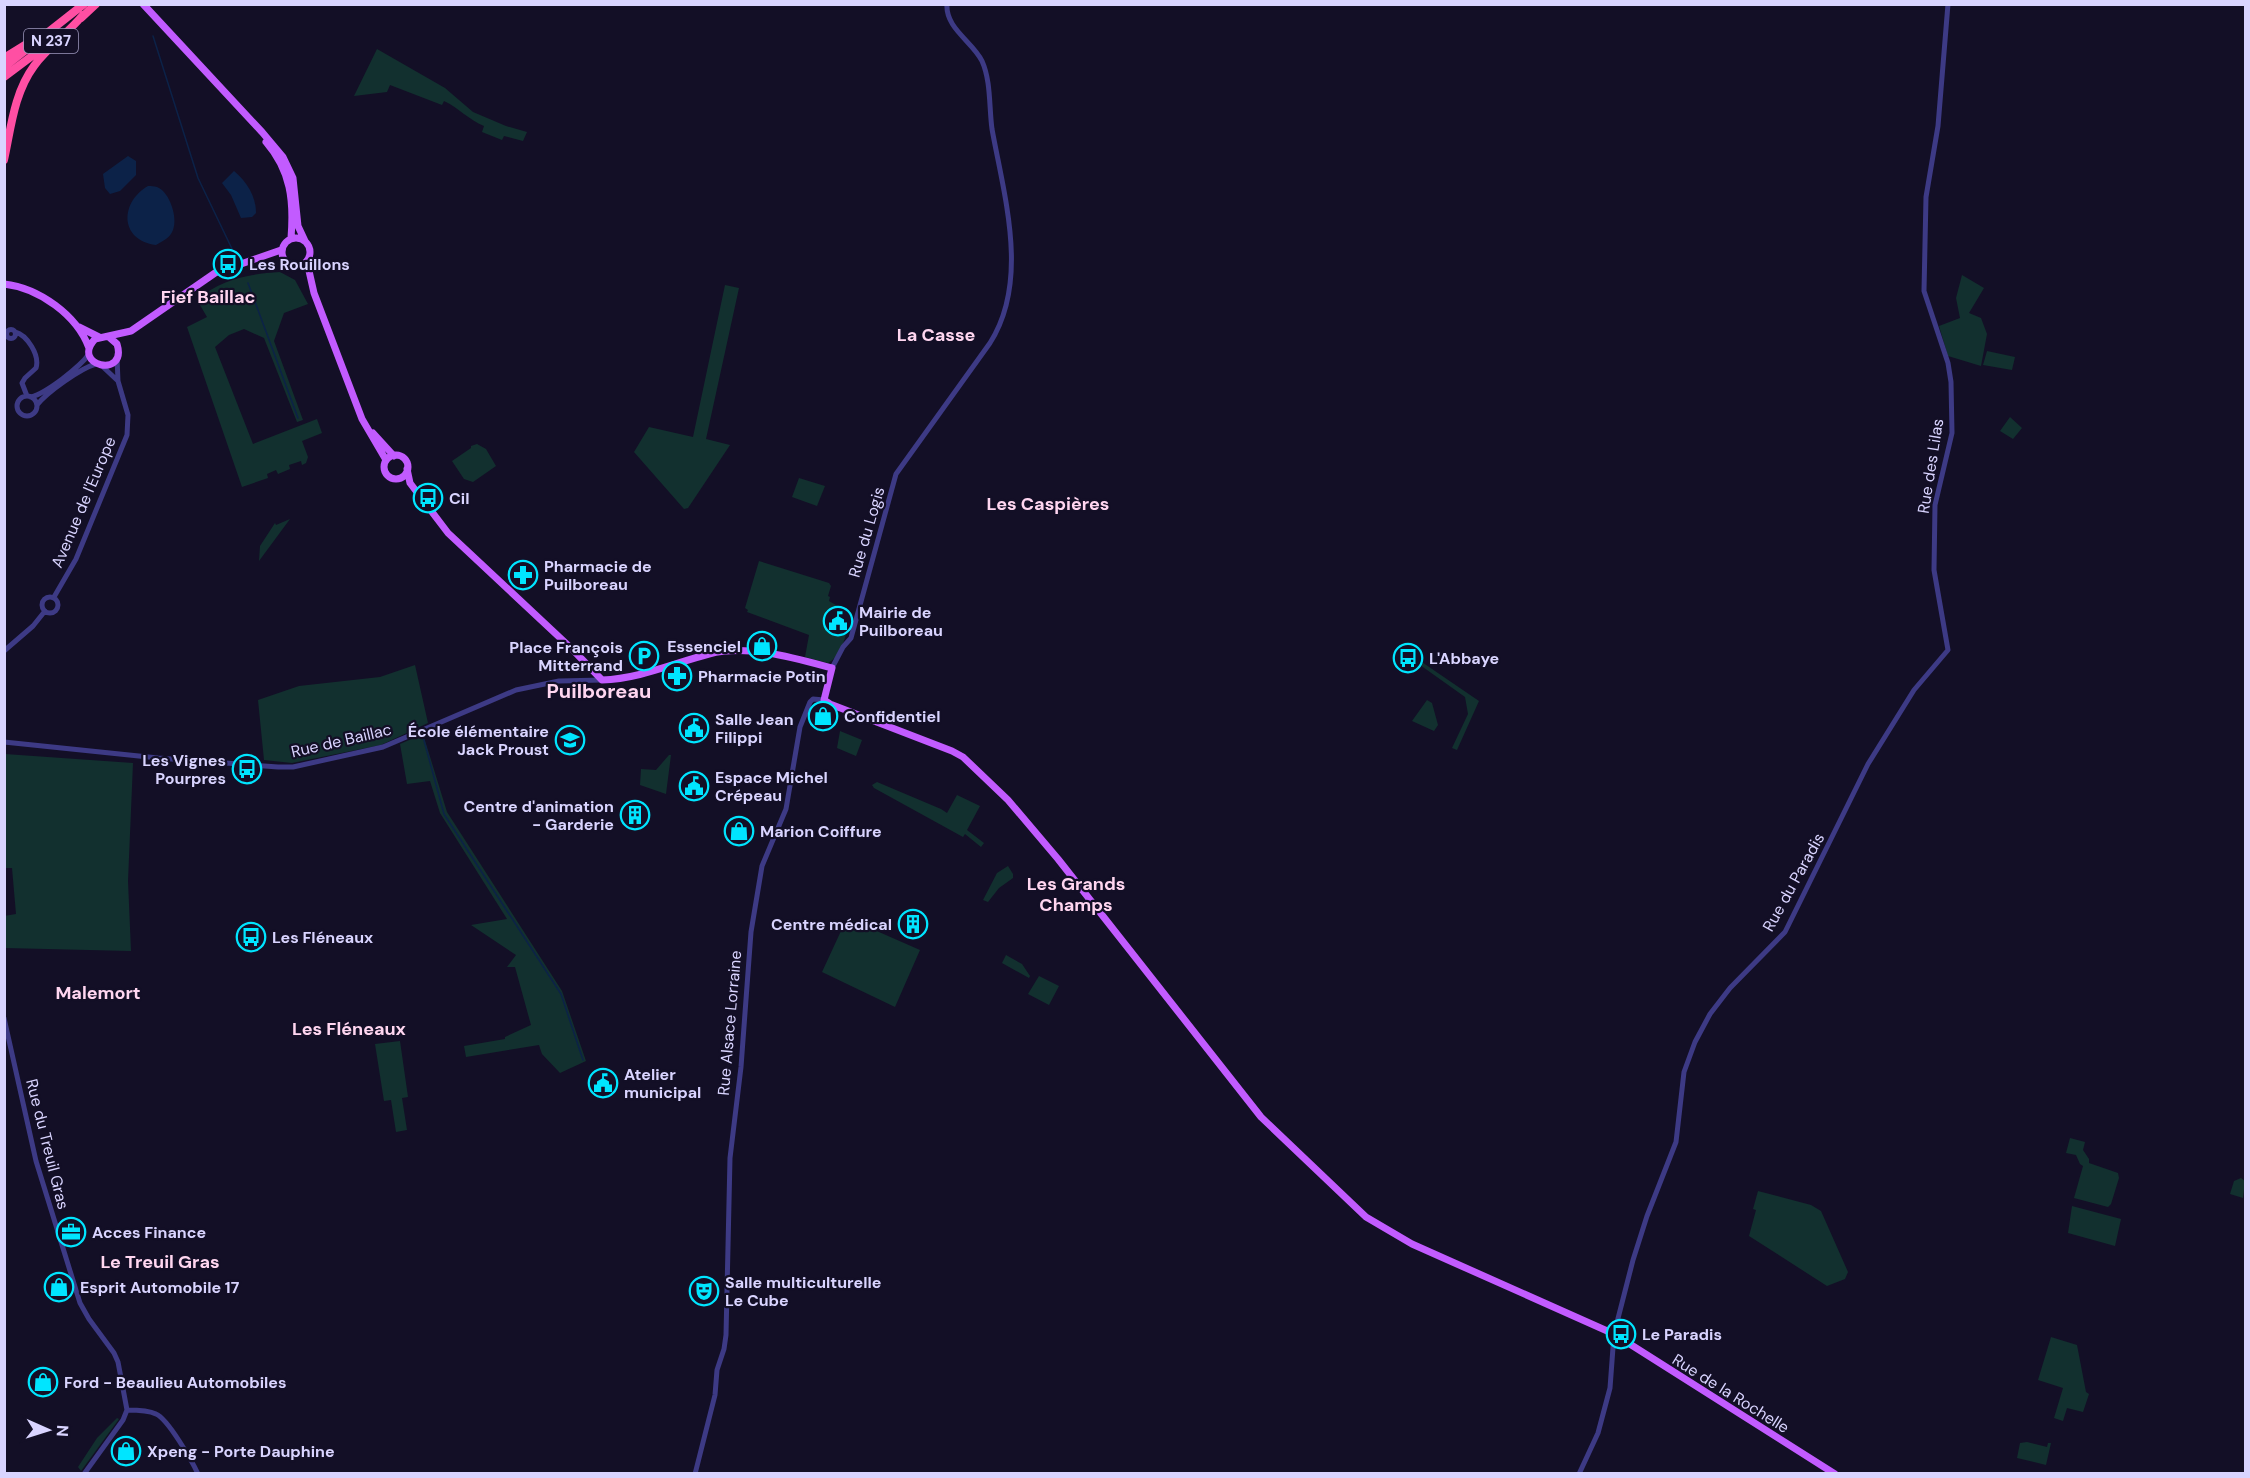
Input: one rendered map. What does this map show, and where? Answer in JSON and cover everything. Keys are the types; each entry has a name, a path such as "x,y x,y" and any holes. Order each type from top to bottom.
{"highway":[{"name":"N 237","path":"4,67 84,4"},
{"name":"N 237","path":"4,77 96,4"},
{"path":"4,160 14,112 28,75 44,54 84,15"},
{"path":"4,57 42,38"}],"main road":[{"path":"143,4 276,147 288,165 296,189 298,226 310,253 307,262 314,293 362,419 386,460 384,468 386,474 393,479 410,483"},
{"path":"248,118 277,156 288,177 292,201 291,238"},
{"path":"305,241 291,238 284,243 282,254 288,264 302,273 314,293"},
{"path":"89,351 94,339 131,331 215,273 282,254"},
{"path":"295,267 307,262"},
{"path":"7,283 51,303 77,326 99,337"},
{"path":"77,326 89,351 99,365 113,363 117,358 117,344 109,337"},
{"path":"118,349 131,331"},
{"path":"362,419 386,450 404,459 410,483 448,533 602,680 655,670 717,652 760,651 832,668 824,700"},
{"path":"386,460 394,456"},
{"path":"399,479 405,475 407,469"},
{"name":"Rue de la Rochelle","path":"824,700 957,754 1008,800 1058,859 1261,1117 1366,1217 1412,1244 1614,1335 1835,1473"}],"street":[{"name":"Rue du Logis","path":"832,668 843,647 852,636 852,629 899,469 990,343 1003,320 1009,297 1011,250 1008,202 992,129 986,76 977,54 951,22 947,14 947,4"},
{"name":"Rue des Lilas","path":"1948,4 1938,126 1926,197 1925,253 1926,300 1948,363 1951,382 1952,433 1935,505 1934,570 1948,650"},
{"path":"9,329 22,334 37,358 36,368 22,383 29,397 37,405"},
{"path":"89,351 71,371 39,394 18,402 21,414 32,415 42,399 82,370 99,365 118,381"},
{"name":"Avenue de l'Europe","path":"54,597 76,559 127,435 128,415 118,381 117,358"},
{"path":"47,596 54,597 58,602 57,609 51,613 45,611 41,606 43,599 47,596"},
{"path":"4,651 33,626 45,611"},
{"name":"Rue du Paradis","path":"1579,1473 1599,1433 1610,1388 1614,1335 1632,1260 1676,1142 1684,1072 1695,1042 1710,1014 1730,988 1785,932 1868,764 1914,690 1948,650"},
{"path":"582,680 587,673 588,666"},
{"name":"Rue de Baillac","path":"4,742 158,758 278,767 293,766 383,747 424,731 503,694 541,684 602,680"},
{"name":"Rue Alsace Lorraine","path":"695,1473 715,1395 717,1370 726,1335 730,1158 741,1067 751,932 762,866 786,809 800,727 807,706 813,699 824,700"},
{"name":"Rue du Treuil Gras","path":"4,1018 36,1161 80,1303 118,1362 127,1410"},
{"path":"84,1473 123,1420 127,1410 154,1413 160,1416 176,1436 198,1473"}],"green space":[{"path":"377,49 445,88 473,112 527,132 523,141 504,136 502,140 482,132 484,126 444,101 442,105 390,85 387,92 354,96"},
{"path":"280,272 295,280 308,304 284,313 274,341 303,420 297,422 264,338 244,329 229,335 215,347 253,444 317,419 322,433 302,441 308,457 306,463 302,465 301,461 289,465 290,469 278,474 276,470 267,474 268,478 242,487 187,327 207,317 197,300 216,287 246,276"},
{"path":"1962,275 1984,288 1969,313 1981,318 1987,334 1981,366 1948,356 1939,326 1960,318 1956,298"},
{"path":"725,285 739,288 706,439 730,445 688,508 684,509 634,452 649,427 693,437"},
{"path":"1987,351 2015,357 2012,370 1983,365"},
{"path":"2010,417 2022,428 2013,439 2000,431"},
{"path":"477,444 486,449 496,466 473,482 464,479 452,461"},
{"path":"799,478 825,486 817,506 792,497"},
{"path":"290,519 259,561 260,546 275,523 276,525"},
{"path":"759,561 829,583 831,586 829,601 841,608 838,616 826,610 825,622 842,628 841,632 846,634 840,650 828,663 805,657 809,635 747,612 745,608"},
{"path":"1413,656 1479,701 1457,750 1452,748 1468,714 1465,697 1413,660"},
{"path":"415,665 428,723 381,745 292,763 264,760 258,700 299,686 380,677"},
{"path":"1427,700 1432,703 1438,725 1434,731 1412,721"},
{"path":"840,731 862,740 856,756 837,748"},
{"path":"423,734 447,812 562,991 586,1061 560,1073 542,1054 539,1045 466,1057 464,1046 505,1039 531,1025 515,967 507,967 516,955 471,925 507,919 440,813 430,781 407,784 400,744"},
{"path":"5,754 133,763 128,881 131,951 5,948 4,916 16,914 12,868 5,868"},
{"path":"671,755 666,794 640,785 641,769 656,770"},
{"path":"877,782 947,813 957,795 980,806 967,830 984,843 981,847 965,834 963,837 874,788 872,785"},
{"path":"1008,866 1013,878 999,888 988,902 983,900 997,873"},
{"path":"847,918 920,950 895,1007 822,972"},
{"path":"1006,955 1022,964 1029,978 1002,963"},
{"path":"1039,976 1059,986 1049,1005 1028,994"},
{"path":"400,1041 408,1097 402,1098 407,1130 396,1132 391,1100 384,1101 375,1044"},
{"path":"2070,1138 2085,1142 2083,1150 2089,1163 2118,1173 2119,1178 2108,1207 2074,1198 2083,1166 2076,1155 2066,1153"},
{"path":"2241,1178 2245,1181 2243,1198 2230,1194 2234,1181"},
{"path":"1758,1191 1811,1205 1821,1211 1848,1272 1845,1279 1827,1286 1749,1236"},
{"path":"2072,1206 2121,1219 2115,1246 2068,1233"},
{"path":"2051,1337 2077,1345 2086,1392 2089,1394 2083,1412 2067,1408 2063,1421 2054,1418 2063,1388 2038,1380"},
{"path":"117,1418 119,1419 81,1471 78,1467 97,1438"},
{"path":"2027,1442 2047,1447 2048,1443 2051,1443 2046,1465 2017,1458 2020,1443"}],"water":[{"path":"128,156 136,161 136,175 120,191 110,194 105,188 103,174"},
{"path":"234,171 247,185 252,195 256,213 252,217 241,218 231,195 222,183"},
{"path":"148,186 156,187 166,194 174,212 172,233 156,245 144,242 135,236 128,220 128,210 132,201"}],"waterway":[{"path":"153,36 198,178 234,253"},
{"path":"248,283 298,418"},
{"path":"422,733 444,814 561,994 583,1060"}],"place":[{"name":"Les Rouillons","path":"228,264"},
{"name":"Cil","path":"428,498"},
{"name":"Pharmacie de Puilboreau","path":"523,575"},
{"name":"Mairie de Puilboreau","path":"838,621"},
{"name":"Essenciel","path":"762,646"},
{"name":"Place François Mitterrand","path":"644,656"},
{"name":"L'Abbaye","path":"1408,658"},
{"name":"Pharmacie Potin","path":"677,676"},
{"name":"Confidentiel","path":"823,716"},
{"name":"Salle Jean Filippi","path":"694,728"},
{"name":"École élémentaire Jack Proust","path":"570,740"},
{"name":"Les Vignes Pourpres","path":"247,769"},
{"name":"Espace Michel Crépeau","path":"694,786"},
{"name":"Centre d'animation - Garderie","path":"635,815"},
{"name":"Marion Coiffure","path":"739,831"},
{"name":"Centre médical","path":"913,924"},
{"name":"Les Fléneaux","path":"251,937"},
{"name":"Atelier municipal","path":"603,1083"},
{"name":"Acces Finance","path":"71,1232"},
{"name":"Esprit Automobile 17","path":"59,1287"},
{"name":"Salle multiculturelle Le Cube","path":"704,1291"},
{"name":"Le Paradis","path":"1621,1334"},
{"name":"Ford - Beaulieu Automobiles","path":"43,1382"},
{"name":"Xpeng - Porte Dauphine","path":"126,1451"}],"district":[{"name":"Fief Baillac","path":"208,297"},
{"name":"La Casse","path":"936,335"},
{"name":"Les Caspières","path":"1048,504"},
{"name":"Puilboreau","path":"599,691"},
{"name":"Les Grands Champs","path":"1076,894"},
{"name":"Malemort","path":"98,993"},
{"name":"Les Fléneaux","path":"349,1029"},
{"name":"Le Treuil Gras","path":"160,1262"}]}
